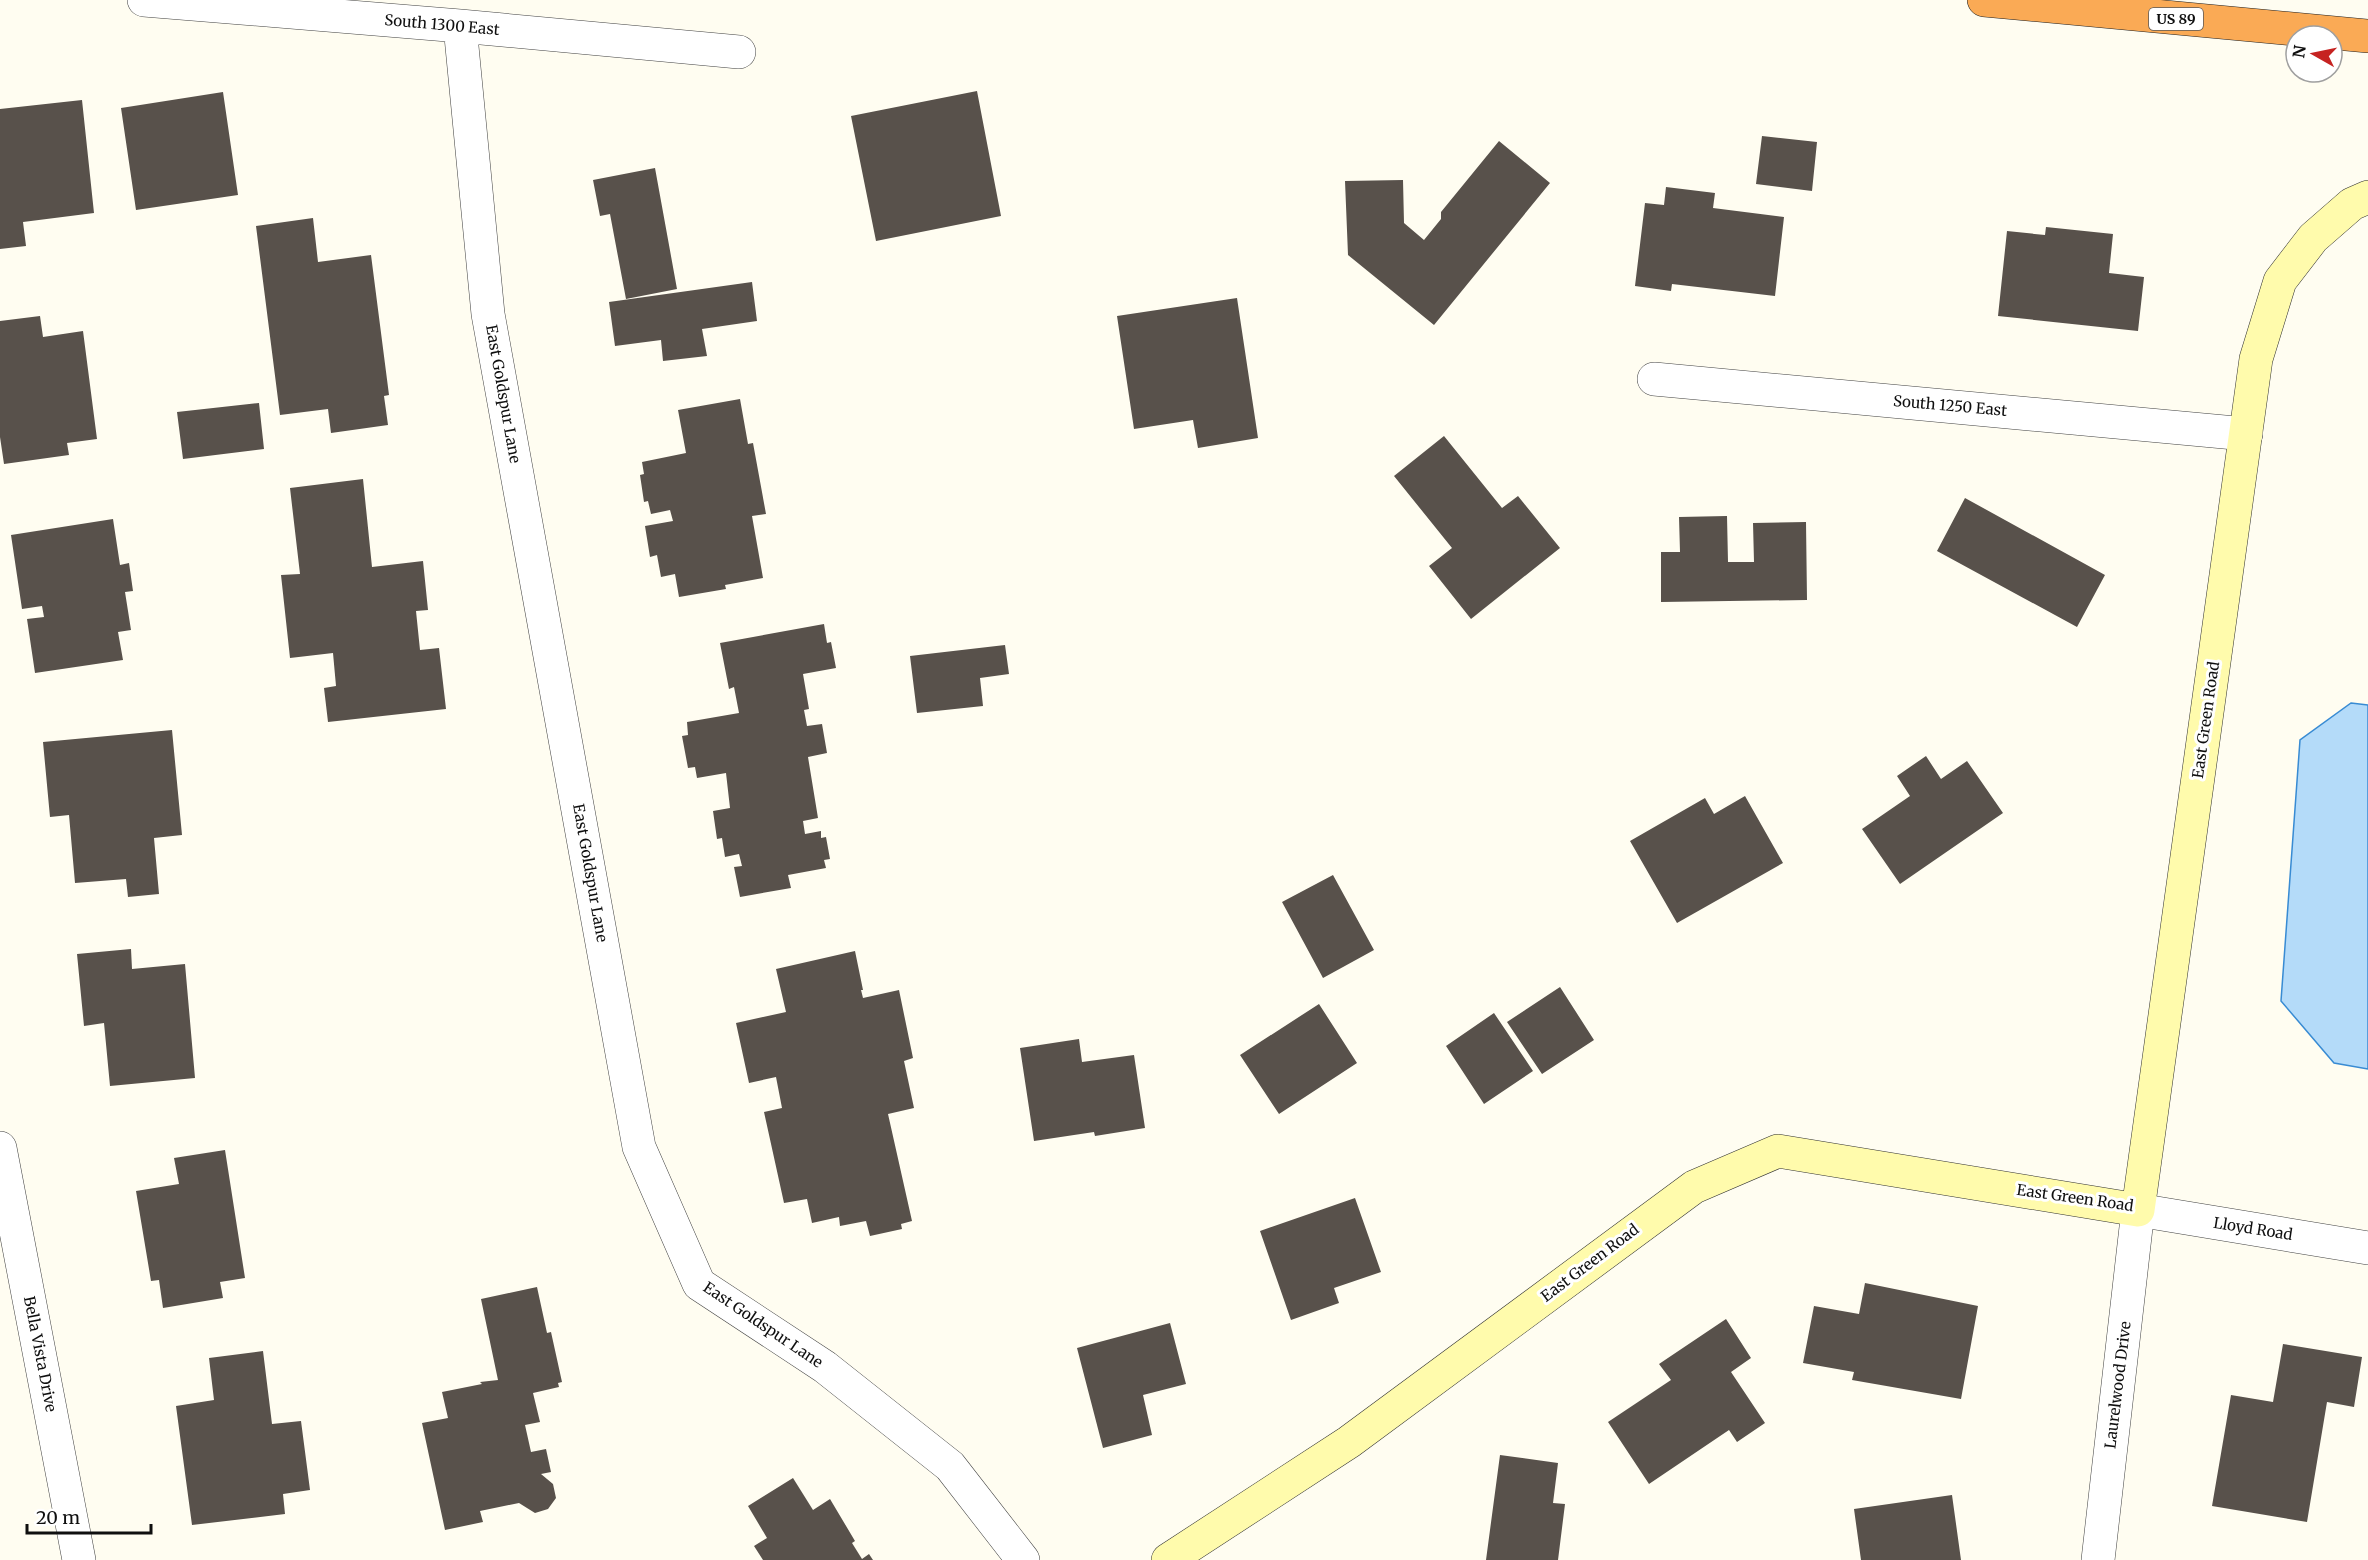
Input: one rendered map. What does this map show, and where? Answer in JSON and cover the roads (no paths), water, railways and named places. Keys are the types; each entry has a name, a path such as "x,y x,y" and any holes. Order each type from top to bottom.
{"highway":[{"name":"US 89","path":"1984,0 2368,36"}],"street":[{"name":"South 1300 East","path":"144,0 739,52"},
{"name":"East Goldspur Lane","path":"460,26 488,314 639,1147 699,1284 825,1366 950,1466 1023,1560"},
{"name":"East Green Road","path":"1168,1560 1349,1442 1694,1187 1778,1151 2138,1210 2256,359 2280,281 2313,238 2360,200"},
{"name":"South 1250 East","path":"1654,379 2246,434"},
{"name":"Bella Vista Drive","path":"0,1148 79,1560"},
{"name":"Lloyd Road","path":"2138,1210 2368,1248"},
{"name":"Laurelwood Drive","path":"2098,1560 2138,1210"}],"water":[{"path":"2351,703 2368,705 2368,1069 2334,1063 2281,1001 2300,740"}]}
